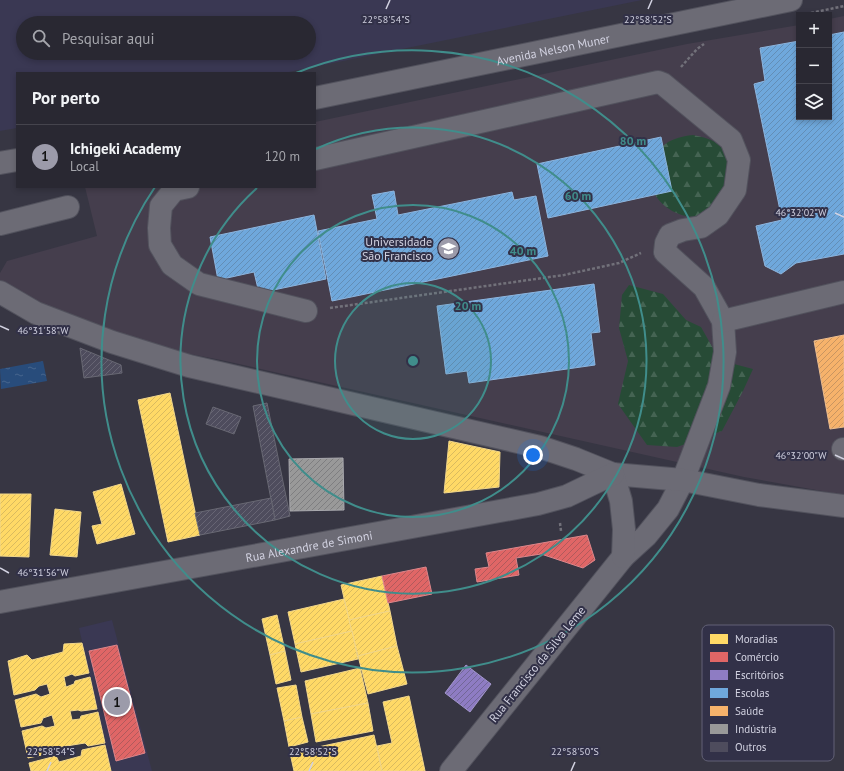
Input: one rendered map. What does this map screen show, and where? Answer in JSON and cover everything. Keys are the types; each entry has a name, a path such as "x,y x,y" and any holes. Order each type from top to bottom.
{"street":[{"name":"Avenida Nelson Muner","path":"316,98 791,0"},
{"path":"316,158 658,82 663,84 732,140 739,160 735,190 718,215 701,226 670,235 666,243 665,252 704,286 723,321 844,292"},
{"path":"0,163 16,160"},
{"path":"183,188 174,190 161,206 158,228 160,245 172,265 199,284 306,311"},
{"path":"0,224 68,207"},
{"path":"0,292 36,313 112,342 189,366 540,447 576,459 613,474 683,480 759,495 844,506"},
{"name":"Rua Francisco da Silva Leme","path":"451,771 623,557 646,536 668,509 683,480 719,386 725,352 723,321"},
{"path":"613,474 621,501 624,529 623,557"},
{"name":"Rua Alexandre de Simoni","path":"0,602 538,504 567,496 613,474"}],"path":[{"path":"818,12 844,6"},
{"path":"306,311 564,275 619,263 666,243"}],"shaded area":[{"path":"0,0 642,0 289,72 16,72 16,128 0,131"},
{"name":"Universidade São Francisco","path":"844,16 844,495 744,477 221,360 133,343 33,305 0,281 0,273 7,261 97,236 85,188 316,188 316,122 687,44 796,26 796,120 832,120 832,18"},
{"path":"112,620 152,771 111,771 79,628"}],"green space":[{"path":"693,135 712,140 723,149 733,181 709,213 694,217 677,213 670,209 658,199 654,192 658,152 665,144 669,142 683,136"},
{"path":"629,285 663,294 686,320 701,327 714,350 734,364 753,369 722,431 677,447 647,445 618,404 628,361 619,328 622,295"}],"water":[{"path":"43,361 47,381 1,389 0,369"}],"building: Moradias":[{"path":"170,393 200,535 168,542 138,400"},
{"path":"449,441 500,452 499,487 444,493"},
{"path":"121,484 135,534 97,544 92,526 102,524 93,492"},
{"path":"0,494 31,494 29,557 0,556"},
{"path":"55,509 81,512 77,557 50,555"},
{"path":"382,576 390,611 349,620 341,585"},
{"path":"344,599 352,631 295,644 288,612"},
{"path":"390,611 397,646 358,656 349,620"},
{"path":"277,615 285,651 270,655 262,619"},
{"path":"352,631 358,659 301,672 295,644"},
{"path":"82,643 89,673 75,676 72,674 64,677 66,687 74,684 75,681 90,677 97,709 70,711 72,720 80,719 81,716 98,712 105,743 88,746 85,743 54,748 51,753 28,758 22,731 42,726 46,728 55,726 52,715 43,718 41,723 21,727 15,700 36,694 41,697 50,694 47,684 39,686 35,690 14,695 8,661 27,655 32,660 63,652 64,644"},
{"path":"397,646 407,684 368,694 358,656"},
{"path":"285,651 291,680 276,684 270,655"},
{"path":"360,668 368,703 311,714 305,681"},
{"path":"296,685 302,717 284,721 277,688"},
{"path":"409,696 425,771 382,771 377,746 392,743 383,702"},
{"path":"368,703 373,731 316,742 311,714"},
{"path":"302,717 308,742 289,747 284,721"},
{"path":"374,735 382,771 294,771 290,753"},
{"path":"105,745 111,771 31,771 29,763 56,756 59,762 81,756 82,750"}],"building: Comércio":[{"path":"587,535 595,560 583,568 541,554 516,558 519,575 477,582 475,569 489,567 486,553"},
{"path":"426,567 432,594 388,603 382,576"},
{"path":"117,645 145,753 116,761 89,651"}],"building: Escritórios":[{"path":"466,665 491,684 470,712 445,693"}],"building: Escolas":[{"path":"844,32 844,254 796,263 781,274 765,266 756,226 782,220 754,84 765,81 760,48 796,42 796,120 832,120 832,34"},
{"path":"661,137 672,191 548,218 537,164"},
{"path":"394,191 398,215 512,192 514,200 536,196 548,256 332,301 318,231 377,219 372,195"},
{"path":"314,215 326,279 259,293 254,272 218,280 210,237"},
{"path":"594,284 600,332 591,333 595,365 469,383 467,371 446,374 437,306"}],"building: Saúde":[{"path":"844,335 844,427 830,429 814,341"}],"building: Indústria":[{"path":"343,458 344,510 290,511 289,459"}],"building: Outros":[{"path":"80,348 121,365 122,373 84,378"},
{"path":"267,403 290,516 275,520 253,406"},
{"path":"213,407 241,417 234,434 206,424"},
{"path":"271,498 275,520 200,535 195,513"}],"place":[{"name":"Universidade São Francisco","path":"448,248"},
{"name":"Ichigeki Academy","path":"117,702"}]}
